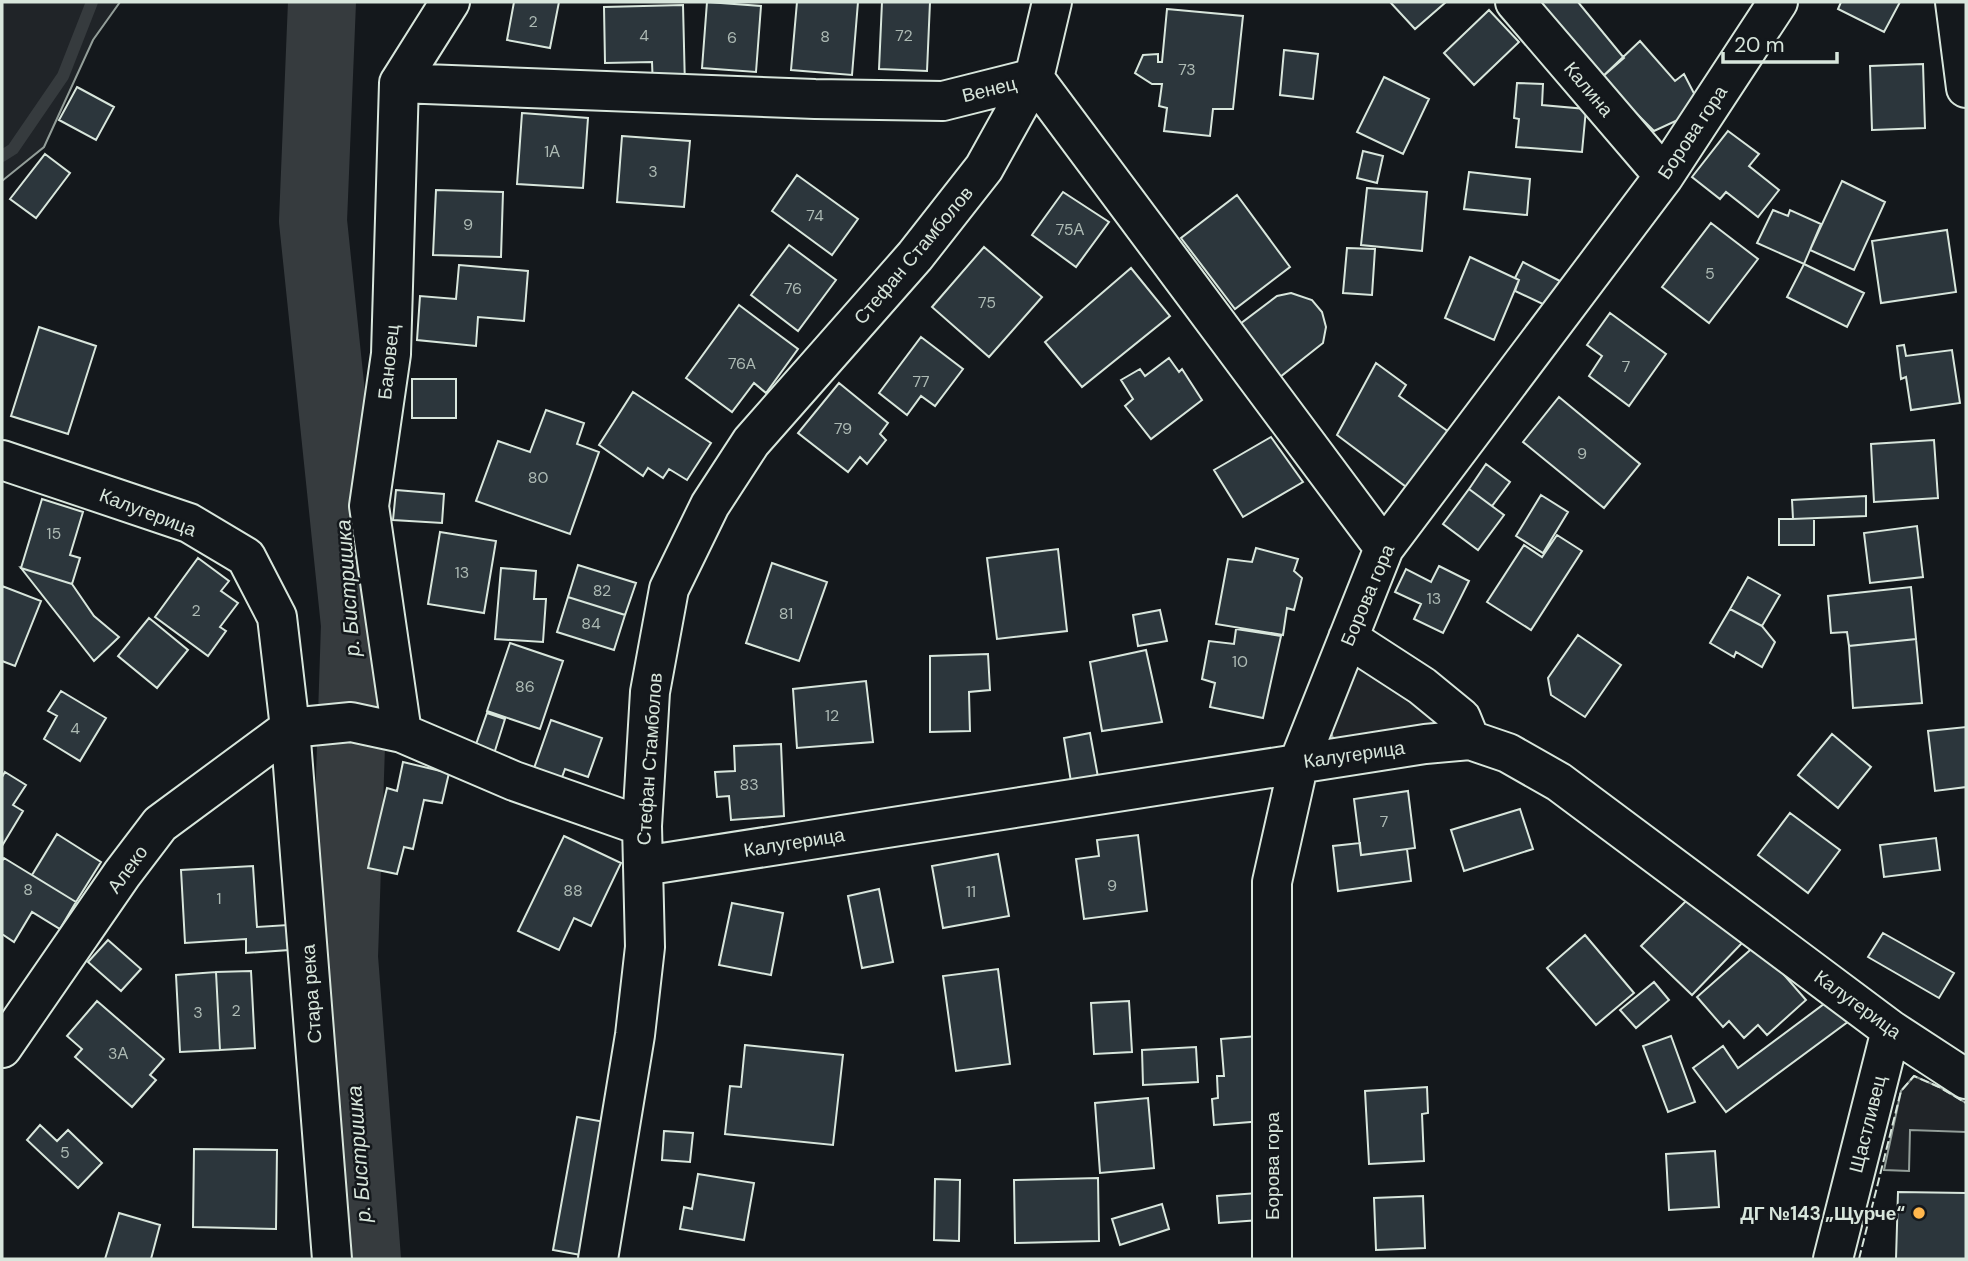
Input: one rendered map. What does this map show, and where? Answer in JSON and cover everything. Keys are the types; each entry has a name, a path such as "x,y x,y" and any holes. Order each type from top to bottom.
{"street":[{"path":"399,83 450,2"},
{"name":"Стефан Стамболов","path":"598,1259 635,1035 645,947 642,826 650,692 669,589 710,505 751,442 915,256 984,169 1034,78 1052,2"},
{"name":"Калина","path":"1515,2 1664,176"},
{"name":"Борова гора","path":"1272,1259 1272,882 1299,762 1384,548 1664,176 1778,2"},
{"path":"1955,2 1966,88"},
{"name":"Венец","path":"399,83 815,99 943,100 1034,78 1384,548"},
{"name":"Бановец","path":"399,83 391,354 369,506 401,732"},
{"name":"Калугерица","path":"2,460 189,523 246,557 277,617 290,728"},
{"path":"1348,638 1422,686 1461,718 1470,740"},
{"path":"290,728 351,722 401,732 514,782 642,826"},
{"name":"Алеко","path":"2,1048 122,874 160,824 290,728"},
{"name":"Стара река","path":"290,728 332,1259"},
{"name":"Калугерица","path":"643,866 1299,762 1470,740 1508,753 1559,782 1891,1030 1966,1079"},
{"name":"Щастливец","path":"1833,1259 1891,1030"}],"shaded area":[{"path":"2,2 120,2 93,40 44,147 2,181"},
{"path":"1358,665 1444,724 1335,744 1330,729"},
{"path":"1914,1076 1966,1103 1966,1132 1910,1130 1909,1171 1884,1170 1901,1091"}],"building":[{"path":"514,2 559,2 550,48 507,40"},
{"path":"707,2 761,6 756,72 702,68"},
{"path":"797,2 858,2 852,75 791,70"},
{"path":"882,2 930,2 927,71 879,69"},
{"path":"1390,2 1446,2 1415,29"},
{"path":"1537,2 1578,2 1624,58 1601,78"},
{"path":"1841,2 1900,2 1884,32 1838,9"},
{"path":"683,5 685,87 653,88 652,62 605,63 604,7"},
{"path":"1167,9 1243,16 1233,109 1213,109 1210,136 1164,131 1167,108 1159,106 1162,84 1152,84 1135,73 1143,55 1158,54 1158,62 1162,62"},
{"path":"1489,10 1519,42 1474,85 1444,53"},
{"path":"1640,41 1675,81 1684,74 1699,103 1693,113 1654,131 1601,78"},
{"path":"1284,50 1318,54 1313,99 1280,95"},
{"path":"1923,64 1925,128 1872,130 1870,66"},
{"path":"1384,77 1429,99 1403,154 1357,132"},
{"path":"1517,83 1543,84 1542,105 1586,109 1582,152 1516,147 1519,119 1514,118"},
{"path":"77,87 114,107 96,140 59,120"},
{"path":"522,113 588,118 583,188 517,184"},
{"path":"1728,131 1759,154 1749,166 1779,190 1758,217 1726,192 1720,199 1692,177"},
{"path":"622,136 690,141 684,207 617,202"},
{"path":"1363,151 1383,156 1377,183 1357,178"},
{"path":"45,154 70,173 36,218 10,199"},
{"path":"1469,172 1530,179 1527,215 1464,209"},
{"path":"797,175 858,219 832,255 772,211"},
{"path":"1842,181 1885,202 1854,270 1810,250"},
{"path":"1367,188 1427,192 1422,251 1361,245"},
{"path":"436,190 503,192 501,257 433,255"},
{"path":"1063,192 1109,222 1076,267 1032,235"},
{"path":"1237,195 1290,267 1235,309 1181,238"},
{"path":"1773,210 1788,216 1790,210 1821,224 1804,264 1757,243"},
{"path":"1711,223 1758,259 1709,323 1662,287"},
{"path":"1947,230 1956,292 1881,303 1872,241"},
{"path":"789,245 836,280 798,331 751,295"},
{"path":"984,247 1042,297 989,357 932,307"},
{"path":"1347,248 1375,249 1372,295 1343,293"},
{"path":"1470,257 1519,280 1494,340 1445,318"},
{"path":"1523,262 1560,281 1547,306 1515,291 1519,280 1515,278"},
{"path":"1804,264 1864,293 1847,327 1787,297"},
{"path":"459,265 528,271 524,321 478,317 476,346 417,340 420,296 456,299"},
{"path":"1131,268 1170,316 1082,387 1045,342"},
{"path":"1291,293 1312,300 1322,312 1326,327 1323,343 1280,377 1240,324 1277,296"},
{"path":"739,305 798,349 766,393 754,383 732,412 686,378"},
{"path":"1610,313 1666,354 1629,406 1589,376 1602,356 1587,345"},
{"path":"39,327 96,346 68,434 11,416"},
{"path":"921,337 963,369 935,406 921,396 907,415 879,393"},
{"path":"1904,345 1906,356 1952,350 1960,403 1911,410 1906,377 1901,379 1897,346"},
{"path":"1169,358 1179,372 1182,369 1202,400 1151,439 1125,406 1133,399 1121,380 1140,369 1145,376"},
{"path":"1376,363 1406,385 1399,396 1453,435 1409,489 1337,435"},
{"path":"412,379 456,379 456,418 412,418"},
{"path":"839,383 888,423 880,434 886,440 867,464 860,457 848,472 798,433"},
{"path":"633,392 711,443 687,480 669,469 663,478 648,468 643,476 599,445"},
{"path":"1559,397 1640,464 1604,508 1523,442"},
{"path":"546,410 584,423 577,444 599,452 570,534 476,501 498,441 530,452"},
{"path":"1271,437 1303,482 1243,517 1214,470"},
{"path":"1934,440 1938,498 1874,502 1871,444"},
{"path":"1486,464 1510,482 1492,506 1469,489"},
{"path":"1469,489 1504,515 1478,550 1443,524"},
{"path":"396,490 444,494 442,523 393,520"},
{"path":"1541,495 1568,512 1543,553 1516,536"},
{"path":"1866,496 1866,516 1793,519 1792,500"},
{"path":"42,499 83,512 70,555 80,558 72,584 21,568"},
{"path":"1779,519 1814,519 1814,545 1779,545"},
{"path":"1917,526 1923,577 1870,583 1864,533"},
{"path":"440,532 496,541 484,613 428,604"},
{"path":"1557,535 1582,551 1531,630 1487,602 1524,545 1542,557"},
{"path":"1256,548 1298,559 1294,571 1302,578 1294,610 1287,608 1283,635 1216,624 1228,559 1252,562"},
{"path":"1058,549 1067,631 997,639 987,558"},
{"path":"198,558 229,581 221,591 238,603 220,627 226,631 208,656 155,617"},
{"path":"772,563 827,582 799,661 746,643"},
{"path":"578,565 636,583 625,615 568,597"},
{"path":"1439,566 1469,581 1443,633 1414,619 1421,604 1395,592 1406,569 1431,582"},
{"path":"21,568 72,584 94,616 119,637 94,661"},
{"path":"501,568 536,571 534,599 546,599 543,642 495,639"},
{"path":"1748,577 1780,595 1762,626 1730,609"},
{"path":"2,586 41,601 15,666 2,661"},
{"path":"1911,587 1916,639 1849,646 1847,632 1831,633 1828,596"},
{"path":"568,597 625,615 614,650 557,632"},
{"path":"1730,609 1762,626 1775,642 1762,667 1736,652 1734,657 1710,643"},
{"path":"1160,610 1167,641 1138,646 1133,615"},
{"path":"149,618 188,650 157,688 118,656"},
{"path":"1236,629 1281,636 1263,718 1210,707 1215,683 1202,679 1209,641 1234,644"},
{"path":"1578,635 1621,665 1585,717 1551,695 1548,678"},
{"path":"1916,639 1922,703 1853,708 1849,646"},
{"path":"510,643 563,661 540,729 487,711"},
{"path":"1146,650 1162,722 1102,731 1090,662"},
{"path":"988,654 990,690 969,692 970,731 930,732 930,656"},
{"path":"866,681 873,742 797,748 793,689"},
{"path":"61,691 106,718 80,761 44,739 57,716 48,711"},
{"path":"487,713 505,719 493,757 474,750"},
{"path":"551,720 602,738 588,777 565,769 561,780 533,771"},
{"path":"1966,727 1966,787 1935,791 1928,731"},
{"path":"1090,733 1098,777 1071,782 1064,738"},
{"path":"1832,734 1871,767 1838,808 1798,775"},
{"path":"781,744 784,816 731,820 729,796 717,797 715,772 735,771 734,746"},
{"path":"403,762 449,773 442,803 424,800 413,849 404,847 397,874 368,868 387,788 397,791"},
{"path":"5,772 26,785 13,805 23,811 2,846 2,777"},
{"path":"1408,791 1415,848 1361,855 1354,799"},
{"path":"1520,809 1533,849 1464,871 1451,830"},
{"path":"1790,813 1840,850 1808,893 1758,855"},
{"path":"57,834 101,862 76,902 32,875"},
{"path":"1138,835 1147,911 1084,919 1076,859 1099,856 1097,840"},
{"path":"564,836 621,863 591,926 574,918 559,950 518,931"},
{"path":"1936,838 1940,870 1884,877 1880,845"},
{"path":"1360,843 1361,855 1407,849 1411,881 1338,891 1333,846"},
{"path":"998,854 1009,916 943,928 932,866"},
{"path":"4,858 76,902 60,929 32,912 14,942 2,934"},
{"path":"253,866 257,927 288,925 289,950 246,953 246,939 185,943 181,870"},
{"path":"879,889 893,962 862,968 848,896"},
{"path":"1694,893 1743,942 1692,995 1641,946"},
{"path":"732,903 783,913 771,975 719,965"},
{"path":"1883,933 1954,973 1939,998 1868,957"},
{"path":"1585,935 1634,993 1596,1025 1547,968"},
{"path":"108,940 141,969 121,991 88,962"},
{"path":"1757,944 1806,1000 1767,1035 1758,1025 1744,1038 1729,1021 1723,1027 1697,997"},
{"path":"998,969 1010,1064 956,1071 943,976"},
{"path":"251,971 255,1048 220,1050 216,972"},
{"path":"216,972 220,1050 180,1052 176,975"},
{"path":"1654,982 1669,1000 1636,1028 1620,1010"},
{"path":"1832,998 1849,1021 1726,1112 1693,1068 1723,1046 1738,1068"},
{"path":"97,1001 164,1059 150,1075 156,1080 132,1107 75,1057 82,1049 67,1036"},
{"path":"1129,1001 1132,1052 1094,1054 1091,1003"},
{"path":"1257,1036 1263,1121 1214,1125 1212,1099 1218,1098 1217,1076 1224,1076 1221,1039"},
{"path":"1671,1036 1695,1102 1668,1112 1643,1046"},
{"path":"745,1045 843,1055 833,1145 725,1134 730,1086 741,1087"},
{"path":"1196,1047 1198,1082 1143,1085 1142,1050"},
{"path":"1427,1087 1428,1113 1422,1114 1424,1161 1369,1164 1365,1091"},
{"path":"1148,1098 1154,1168 1100,1173 1095,1103"},
{"path":"577,1117 616,1124 592,1257 553,1250"},
{"path":"40,1125 57,1141 68,1130 102,1163 78,1188 27,1140"},
{"path":"664,1131 693,1133 690,1162 662,1160"},
{"path":"194,1149 277,1150 276,1229 193,1227"},
{"path":"1715,1151 1719,1207 1669,1210 1666,1154"},
{"path":"698,1174 754,1183 744,1240 680,1229 684,1207 692,1209"},
{"path":"1098,1178 1099,1241 1015,1243 1014,1180"},
{"path":"935,1179 960,1180 959,1241 934,1240"},
{"path":"1898,1192 1966,1193 1966,1259 1896,1259"},
{"path":"1258,1193 1260,1220 1219,1223 1217,1196"},
{"path":"1423,1196 1425,1248 1376,1250 1374,1198"},
{"path":"1162,1204 1169,1229 1120,1245 1112,1219"},
{"path":"119,1213 160,1225 151,1259 105,1259"}],"waterway":[{"path":"2,156 13,149 63,76 92,2"},
{"name":"р. Бистришка","path":"322,2 313,221 355,625 344,957 367,1259"}],"fence":[{"path":"1859,1259 1901,1091 1914,1076 1966,1103"}],"place":[{"name":"ДГ №143 „Щурче“","path":"1919,1213"}]}
